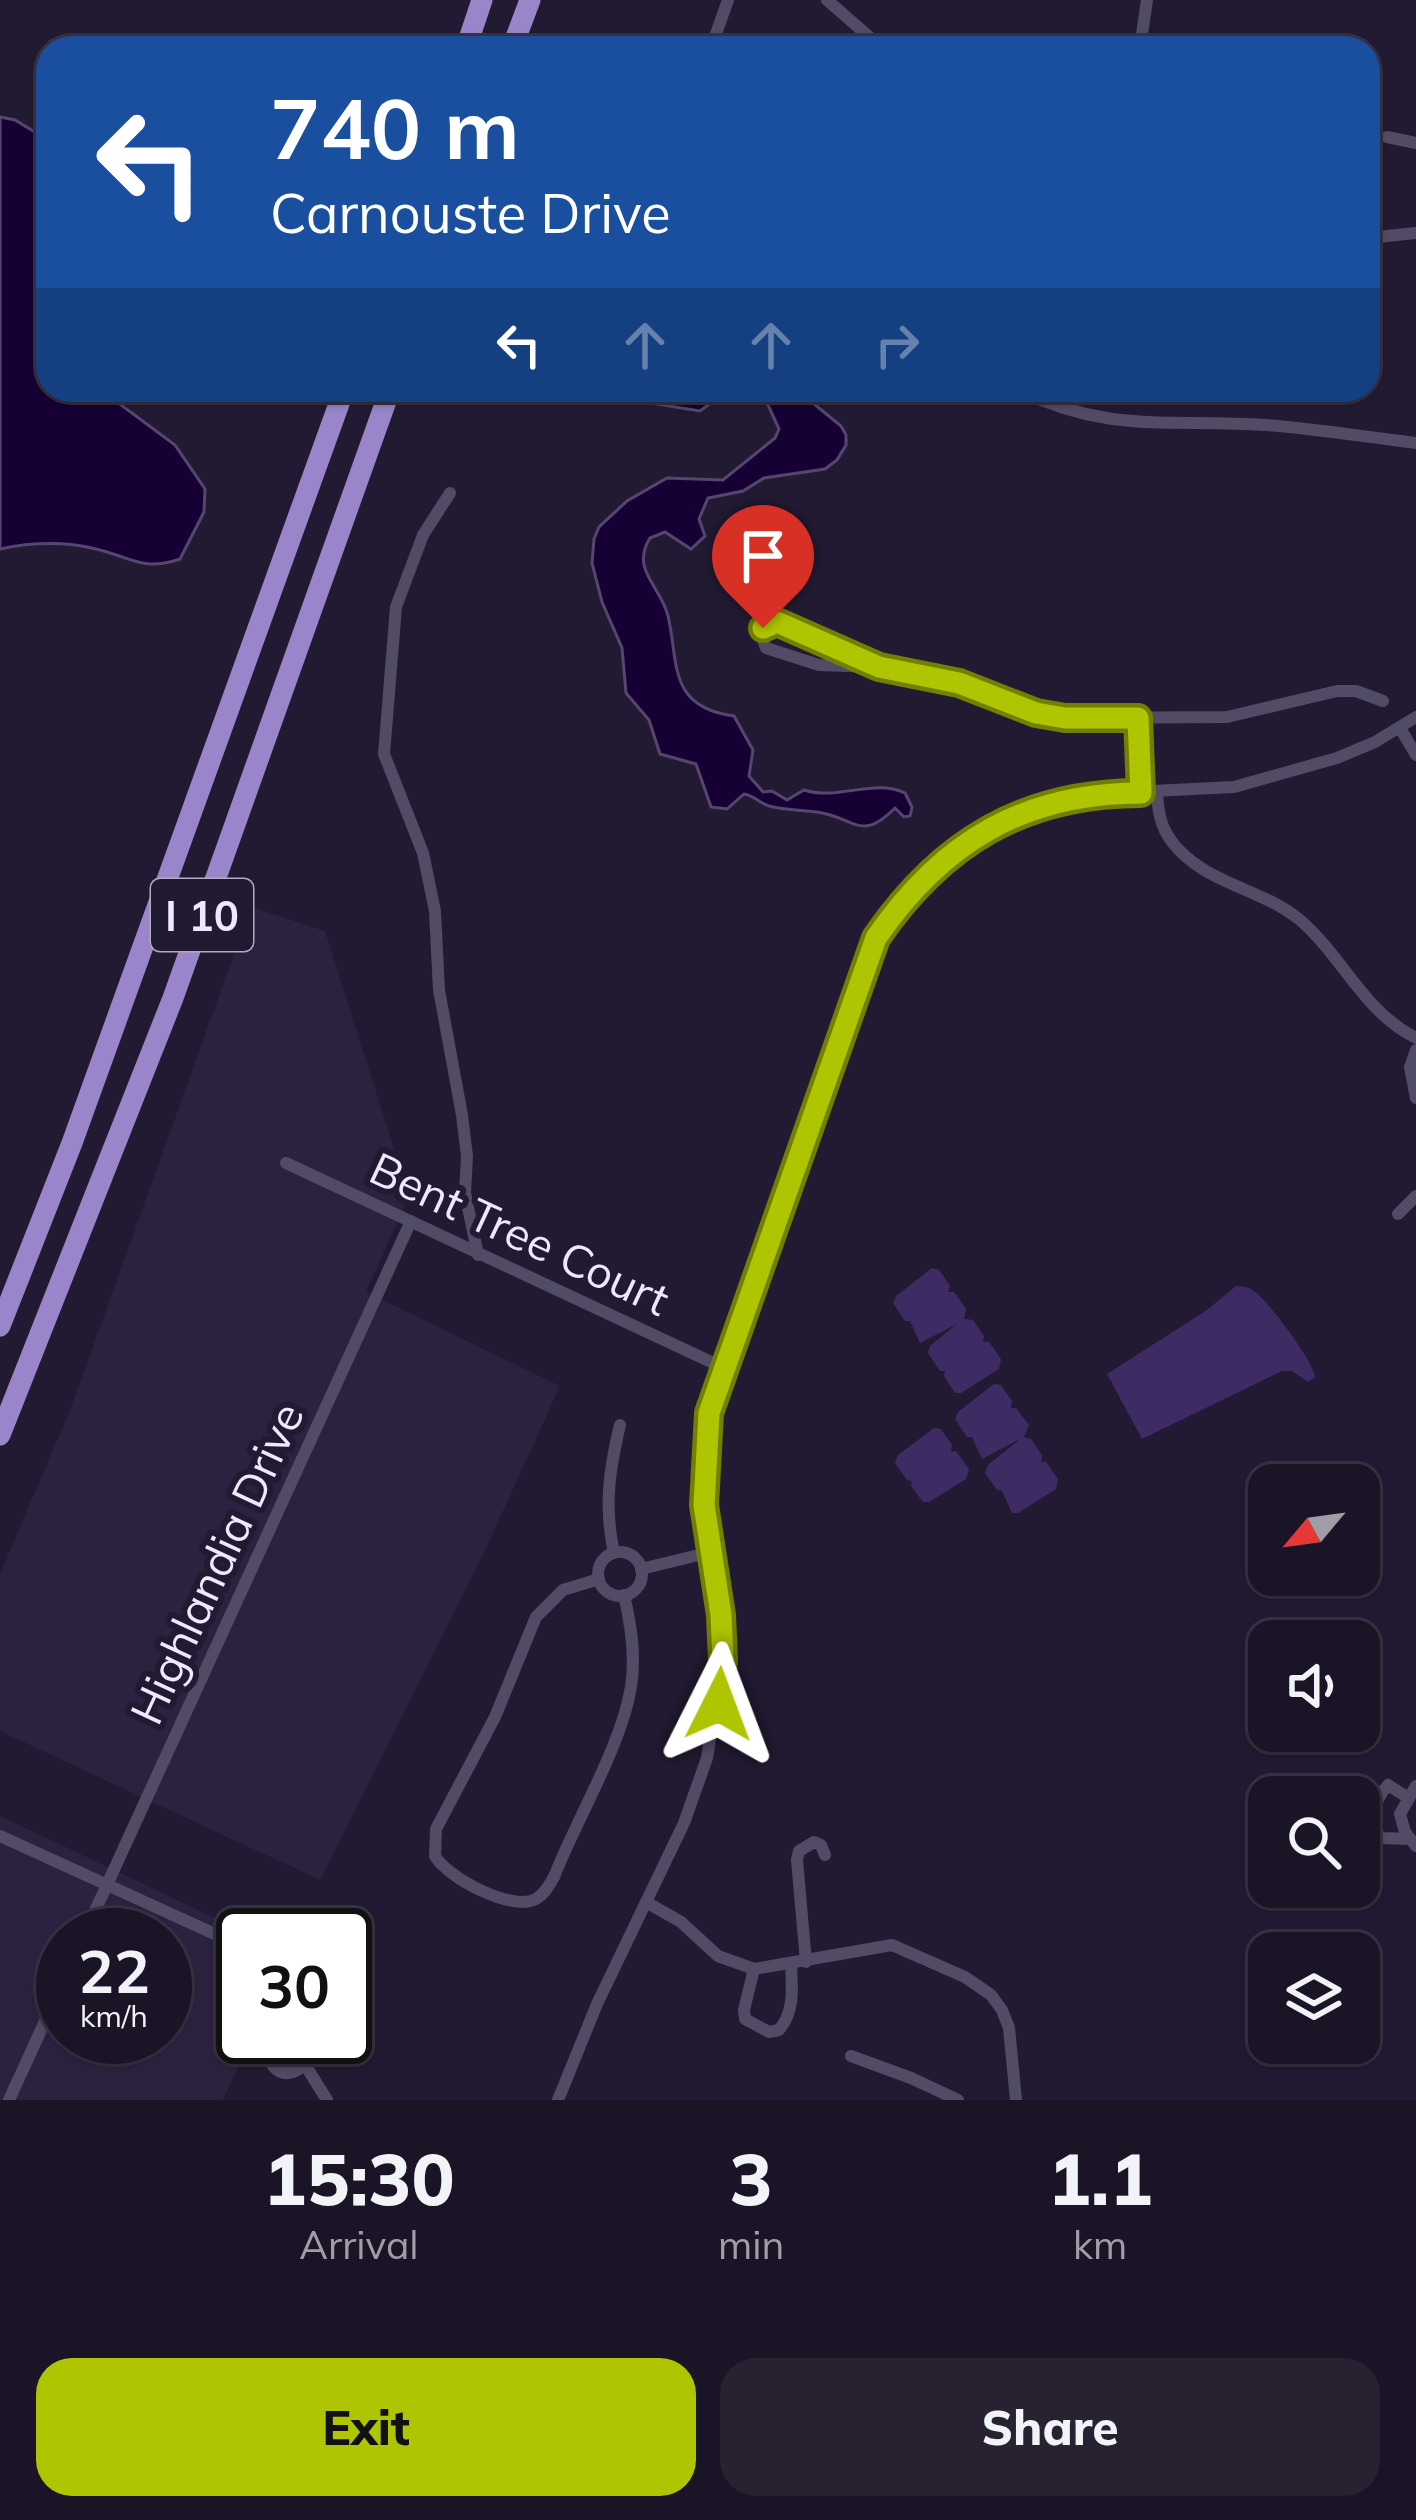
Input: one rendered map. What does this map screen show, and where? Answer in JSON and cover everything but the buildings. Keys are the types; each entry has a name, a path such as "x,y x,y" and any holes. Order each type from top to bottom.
{"highway":[{"path":"470,36 482,0"},
{"path":"516,36 530,0"},
{"name":"I 10","path":"0,1326 72,1143 340,402"},
{"name":"I 10","path":"0,1436 173,998 386,402"}],"street":[{"path":"715,36 728,0"},
{"path":"827,0 868,36"},
{"path":"1142,36 1147,0"},
{"path":"1387,137 1416,143"},
{"path":"1380,236 1416,232"},
{"path":"1050,402 1089,417 1135,424 1265,425 1416,443"},
{"path":"450,493 423,535 396,607 384,754 423,853 435,911 439,990 462,1115 465,1193 478,1255"},
{"path":"879,667 777,622 763,628 760,635 766,648 794,660 879,667 959,683 1036,713 1065,718 1227,717 1337,692 1356,691 1383,701"},
{"path":"558,2100 597,2004 684,1823 707,1758 719,1704 722,1638 704,1505 709,1413 876,938 902,901 996,824 1025,809 1060,799 1234,787 1337,758 1416,716"},
{"path":"1138,718 1141,793"},
{"path":"1400,728 1416,755"},
{"path":"1157,793 1163,830 1178,850 1200,869 1295,916 1322,940 1381,1014 1416,1039"},
{"path":"1416,1050 1410,1067 1416,1098"},
{"name":"Bent Tree Court","path":"286,1162 724,1368"},
{"path":"1398,1214 1416,1196"},
{"name":"Highlandia Drive","path":"96,1908 411,1221"},
{"path":"614,1553 607,1480 620,1425"},
{"path":"640,1569 711,1552"},
{"path":"614,1553 630,1555 640,1569 639,1584 624,1595 610,1593 599,1579 600,1564 614,1553"},
{"path":"599,1579 563,1590 536,1617 495,1717 436,1829 435,1856 452,1876 510,1902 535,1900 554,1877 622,1720 633,1655 624,1595"},
{"path":"1388,1785 1412,1791 1400,1814 1413,1842 1380,1838 1375,1828 1378,1796 1388,1785"},
{"path":"0,1836 216,1935"},
{"path":"754,1970 745,2019 769,2032 778,2030 787,2021 799,1963 799,1851 814,1842 821,1845 825,1856"},
{"path":"646,1902 681,1922 718,1956 754,1970 892,1945 965,1977 991,1995 1002,2010 1009,2028 1016,2100"},
{"path":"9,2100 36,2041"},
{"path":"850,2056 958,2100"},
{"path":"271,2064 289,2073 302,2064"},
{"path":"305,2064 326,2100"}],"shaded area":[{"path":"0,117 36,133 36,402 117,402 175,445 205,489 204,512 180,559 167,563 146,564 60,544 0,549"},
{"path":"644,402 712,402 700,411"},
{"path":"765,402 812,402 841,426 846,445 825,469 764,478 743,491 708,498 699,519 705,536 691,549 665,532 650,538 645,569 668,616 680,680 697,703 734,716 753,750 749,776 763,792 772,791 787,800 804,790 893,789 905,793 912,807 910,816 904,817 895,808 873,824 857,825 830,815 769,806 744,794 727,809 711,807 696,764 660,754 649,720 626,693 622,648 592,563 599,527 627,501 667,478 723,480 775,438 779,429"},
{"path":"251,907 325,931 409,1196 366,1292 560,1386 487,1546 320,1880 0,1731 0,1574 71,1408"},
{"path":"932,1268 939,1270 950,1286 948,1292 954,1292 966,1309 964,1319 973,1320 983,1342 989,1342 1001,1359 999,1369 961,1393 955,1393 945,1371 940,1371 928,1353 957,1324 920,1343 910,1321 905,1321 893,1303"},
{"path":"1236,1286 1252,1290 1270,1307 1315,1377 1308,1382 1292,1371 1282,1371 1142,1439 1107,1374"},
{"path":"994,1384 1001,1385 1012,1401 1011,1408 1029,1425 1024,1437 1031,1439 1042,1455 1041,1462 1058,1479 1056,1489 1018,1513 1012,1513 1002,1491 985,1473 988,1465 1020,1439 982,1459 972,1437 967,1437 955,1419"},
{"path":"934,1428 941,1429 952,1445 951,1452 956,1451 969,1469 966,1479 923,1502 895,1463 898,1455"},
{"path":"0,1816 216,1918 216,2064 240,2064 223,2100 0,2100"}],"route":[{"path":"719,1704 721,1615 704,1505 709,1413 876,938 902,901 996,824 1060,799 1141,793 1138,718 1036,713 959,683 879,667 777,622 763,628"}]}
